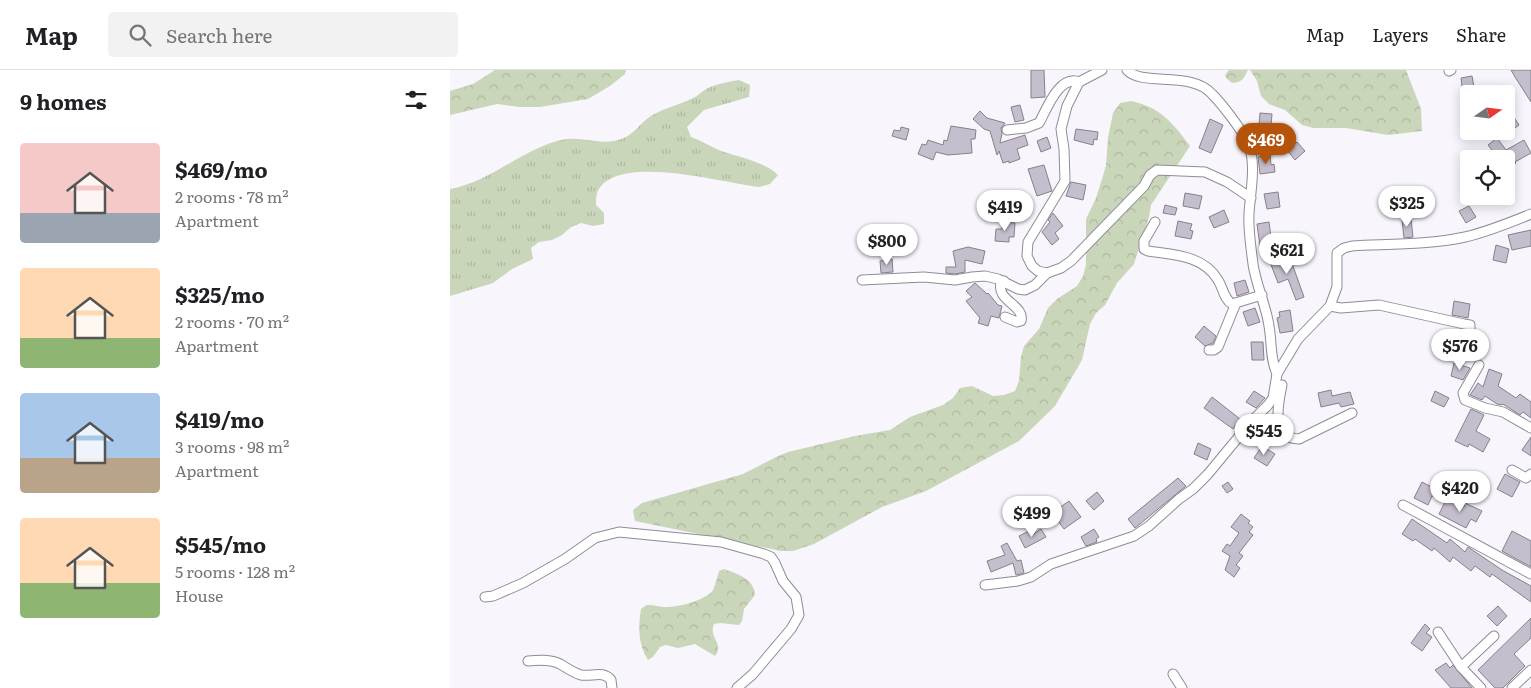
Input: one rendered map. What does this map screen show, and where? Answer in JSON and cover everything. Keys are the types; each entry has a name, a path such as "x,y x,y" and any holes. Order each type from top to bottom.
{"street":[{"path":"1047,273 1038,271 1032,266 1027,256 1028,242 1065,181 1064,148 1061,129 1067,106 1079,82 1102,70"},
{"path":"1127,70 1136,76 1188,81 1203,85 1212,94 1248,143 1252,184 1249,216 1253,265 1262,295 1269,327 1272,361 1277,374"},
{"path":"1007,130 1026,128 1039,123 1052,97 1060,88 1074,80 1079,82"},
{"path":"862,280 924,277 955,280 978,276 1004,282 1018,289 1025,290 1035,285 1047,273 1061,268 1072,261 1144,186 1150,175 1157,170 1206,172 1227,182 1251,198"},
{"path":"985,585 1018,581 1031,577 1051,564 1134,536 1149,526 1179,499 1193,490 1273,398 1277,374 1298,339 1330,306 1337,287 1337,253 1344,248 1422,243 1465,237 1503,226 1531,214"},
{"path":"1155,222 1144,241 1144,249 1190,257 1201,263 1211,270 1229,302 1236,303 1262,295"},
{"path":"1004,282 1001,283 1001,293 1020,311 1022,316 1021,321 1017,322 1005,317"},
{"path":"1209,350 1214,350 1218,347 1236,303"},
{"path":"1330,306 1341,308 1379,305 1464,324 1470,326 1470,330 1462,347"},
{"path":"1284,362 1277,419 1280,429 1286,436 1291,439 1299,439 1352,412"},
{"path":"1479,365 1463,393 1465,400 1485,408 1503,412 1531,428"},
{"path":"1512,470 1523,478 1531,474"},
{"path":"1403,505 1531,574"},
{"path":"485,597 493,596 523,583 565,559 595,538 619,532 721,542 764,554 771,557 783,581 796,598 799,615 791,629 753,674 737,688"},
{"path":"1438,632 1461,667 1481,688"},
{"path":"1461,667 1494,636"},
{"path":"528,660 544,660 556,663 568,670 581,674 605,675 611,680 612,688"},
{"path":"1512,688 1531,670"},
{"path":"1173,674 1182,688"}],"green space":[{"path":"495,70 626,70 625,74 610,86 588,99 540,107 497,104 450,115 450,91 473,84"},
{"path":"1229,70 1248,70 1242,80 1232,83 1225,75"},
{"path":"1250,70 1406,70 1421,109 1422,131 1388,135 1346,128 1313,128 1302,125 1285,110 1269,104 1261,96 1257,81"},
{"path":"739,80 750,85 749,97 704,110 687,127 691,137 720,150 760,164 778,175 770,184 759,187 672,173 647,172 625,174 607,181 597,193 596,205 604,213 604,224 593,226 581,223 571,227 562,235 552,240 539,242 531,248 533,259 512,269 493,283 450,296 450,189 478,180 530,152 557,141 574,139 606,142 621,139 630,135 656,113 695,97 710,87"},
{"path":"1131,101 1150,107 1165,117 1190,146 1151,205 1134,264 1117,283 1105,305 1096,313 1090,324 1082,360 1055,406 1019,441 926,491 882,507 814,544 793,551 781,551 635,521 633,510 642,503 743,474 788,452 855,436 890,430 910,417 943,405 953,398 960,388 972,386 993,396 1015,391 1019,381 1024,346 1039,329 1048,308 1057,299 1077,286 1083,276 1086,265 1086,219 1096,198 1106,165 1108,138 1113,113 1120,103"},
{"path":"724,569 739,575 752,584 755,595 744,609 742,621 739,625 714,624 713,633 718,648 715,656 695,644 678,648 666,645 660,647 653,657 648,660 642,648 640,635 641,609 649,605 675,606 690,603 704,597 713,590 719,571"}],"building":[{"path":"1031,70 1044,70 1045,97 1031,98"},
{"path":"1511,70 1531,70 1531,102 1515,77"},
{"path":"1472,76 1474,85 1462,85 1461,78"},
{"path":"1020,105 1024,120 1015,122 1011,107"},
{"path":"980,111 987,118 1005,123 1001,128 1000,143 1025,135 1028,145 1017,149 1020,159 1003,163 999,151 997,155 990,131 984,129 973,119"},
{"path":"1260,113 1272,114 1271,126 1259,125"},
{"path":"1210,119 1223,125 1211,153 1199,148"},
{"path":"1515,119 1519,125 1515,128"},
{"path":"951,126 976,130 975,139 971,139 972,153 948,155 936,152 933,160 918,154 922,144 926,145 928,140 943,145 944,140 947,141"},
{"path":"901,127 909,129 906,140 892,136 894,130 900,131"},
{"path":"1076,129 1098,132 1097,140 1094,139 1093,145 1074,140"},
{"path":"1047,137 1051,148 1041,152 1037,141"},
{"path":"1494,140 1498,140 1506,150 1492,150 1488,145"},
{"path":"1524,140 1531,153 1515,162 1515,150 1506,150"},
{"path":"1297,142 1305,151 1295,160 1287,150"},
{"path":"1270,155 1271,165 1274,164 1275,172 1260,174 1258,157"},
{"path":"1044,165 1052,191 1037,196 1028,169"},
{"path":"1071,182 1086,185 1083,200 1066,196"},
{"path":"1278,192 1280,207 1267,209 1264,194"},
{"path":"1185,193 1202,196 1199,209 1183,206"},
{"path":"1418,193 1420,201 1401,206 1399,198"},
{"path":"1165,205 1177,208 1175,215 1163,213"},
{"path":"1469,206 1476,217 1466,223 1459,211"},
{"path":"1224,210 1229,222 1214,228 1209,217"},
{"path":"1053,213 1063,226 1055,233 1059,239 1052,245 1042,232 1050,222 1048,220"},
{"path":"1411,219 1413,237 1404,238 1402,220"},
{"path":"1178,221 1192,224 1190,230 1193,231 1191,239 1175,236"},
{"path":"1002,222 1015,223 1014,237 1009,237 1009,242 995,241 996,229 1002,229"},
{"path":"1269,222 1272,244 1260,246 1257,224"},
{"path":"1531,230 1531,246 1512,250 1508,235"},
{"path":"1496,245 1509,249 1506,263 1493,260"},
{"path":"968,247 985,251 982,264 965,260 965,272 946,273 946,267 956,267 953,251"},
{"path":"1289,255 1304,297 1296,300 1288,279 1278,283 1270,262"},
{"path":"892,259 893,272 881,273 880,261"},
{"path":"1245,280 1249,292 1237,296 1234,283"},
{"path":"975,283 988,293 998,305 1002,306 999,318 991,316 988,326 978,323 980,318 966,301 972,297 966,291"},
{"path":"1454,301 1470,304 1468,318 1452,315"},
{"path":"1255,308 1260,322 1248,326 1243,312"},
{"path":"1290,310 1293,331 1280,333 1277,318 1280,317 1279,312"},
{"path":"1204,326 1216,336 1213,343 1205,346 1195,337"},
{"path":"1446,331 1459,335 1454,351 1441,348"},
{"path":"1474,340 1487,345 1482,356 1470,350"},
{"path":"1251,342 1263,342 1264,360 1252,360"},
{"path":"1454,363 1470,368 1463,380 1451,376"},
{"path":"1489,369 1502,374 1498,386 1516,398 1520,394 1531,402 1531,418 1523,412 1520,415 1503,404 1497,404 1485,396 1482,400 1470,395 1478,383 1483,387"},
{"path":"1331,390 1332,396 1350,392 1354,404 1341,407 1339,403 1321,407 1318,393"},
{"path":"1254,391 1265,398 1256,408 1246,402"},
{"path":"1435,391 1449,398 1444,407 1431,401"},
{"path":"1212,397 1240,419 1233,429 1204,408"},
{"path":"1471,409 1484,415 1476,431 1490,439 1483,452 1469,444 1468,447 1455,441"},
{"path":"1531,437 1531,456 1522,450"},
{"path":"1198,443 1211,449 1207,460 1194,454"},
{"path":"1262,446 1275,454 1267,466 1254,458"},
{"path":"1505,474 1520,482 1512,497 1497,489"},
{"path":"1178,478 1186,486 1135,528 1128,519"},
{"path":"1228,482 1233,489 1227,493 1222,486"},
{"path":"1422,482 1439,491 1435,497 1432,496 1428,505 1414,498"},
{"path":"1097,492 1104,501 1094,510 1086,501"},
{"path":"1447,498 1464,507 1465,503 1482,511 1476,522 1471,519 1466,528 1439,514"},
{"path":"1069,501 1081,517 1064,529 1052,513"},
{"path":"1241,514 1250,521 1248,523 1253,527 1249,532 1253,535 1239,553 1243,556 1236,565 1240,568 1234,577 1225,570 1230,556 1222,551 1227,544 1230,546 1239,533 1231,527"},
{"path":"1412,519 1447,543 1450,539 1465,552 1468,547 1502,570 1531,586 1531,602 1492,574 1490,577 1475,566 1471,571 1453,557 1450,562 1434,548 1432,551 1415,539 1413,541 1402,534"},
{"path":"1041,529 1046,537 1025,548 1019,536 1029,531 1032,535"},
{"path":"1094,529 1099,537 1096,539 1097,542 1086,546 1081,537"},
{"path":"1512,531 1531,541 1531,567 1502,551"},
{"path":"1007,543 1017,561 1021,560 1024,573 1016,575 1013,563 991,572 987,561 1005,555 1001,546"},
{"path":"1498,606 1507,616 1497,626 1487,616"},
{"path":"1531,618 1531,638 1514,654 1525,666 1503,688 1495,688 1478,670"},
{"path":"1425,624 1430,629 1426,633 1432,637 1422,651 1411,643"},
{"path":"1446,663 1450,668 1453,665 1472,688 1451,688 1435,670"}]}
